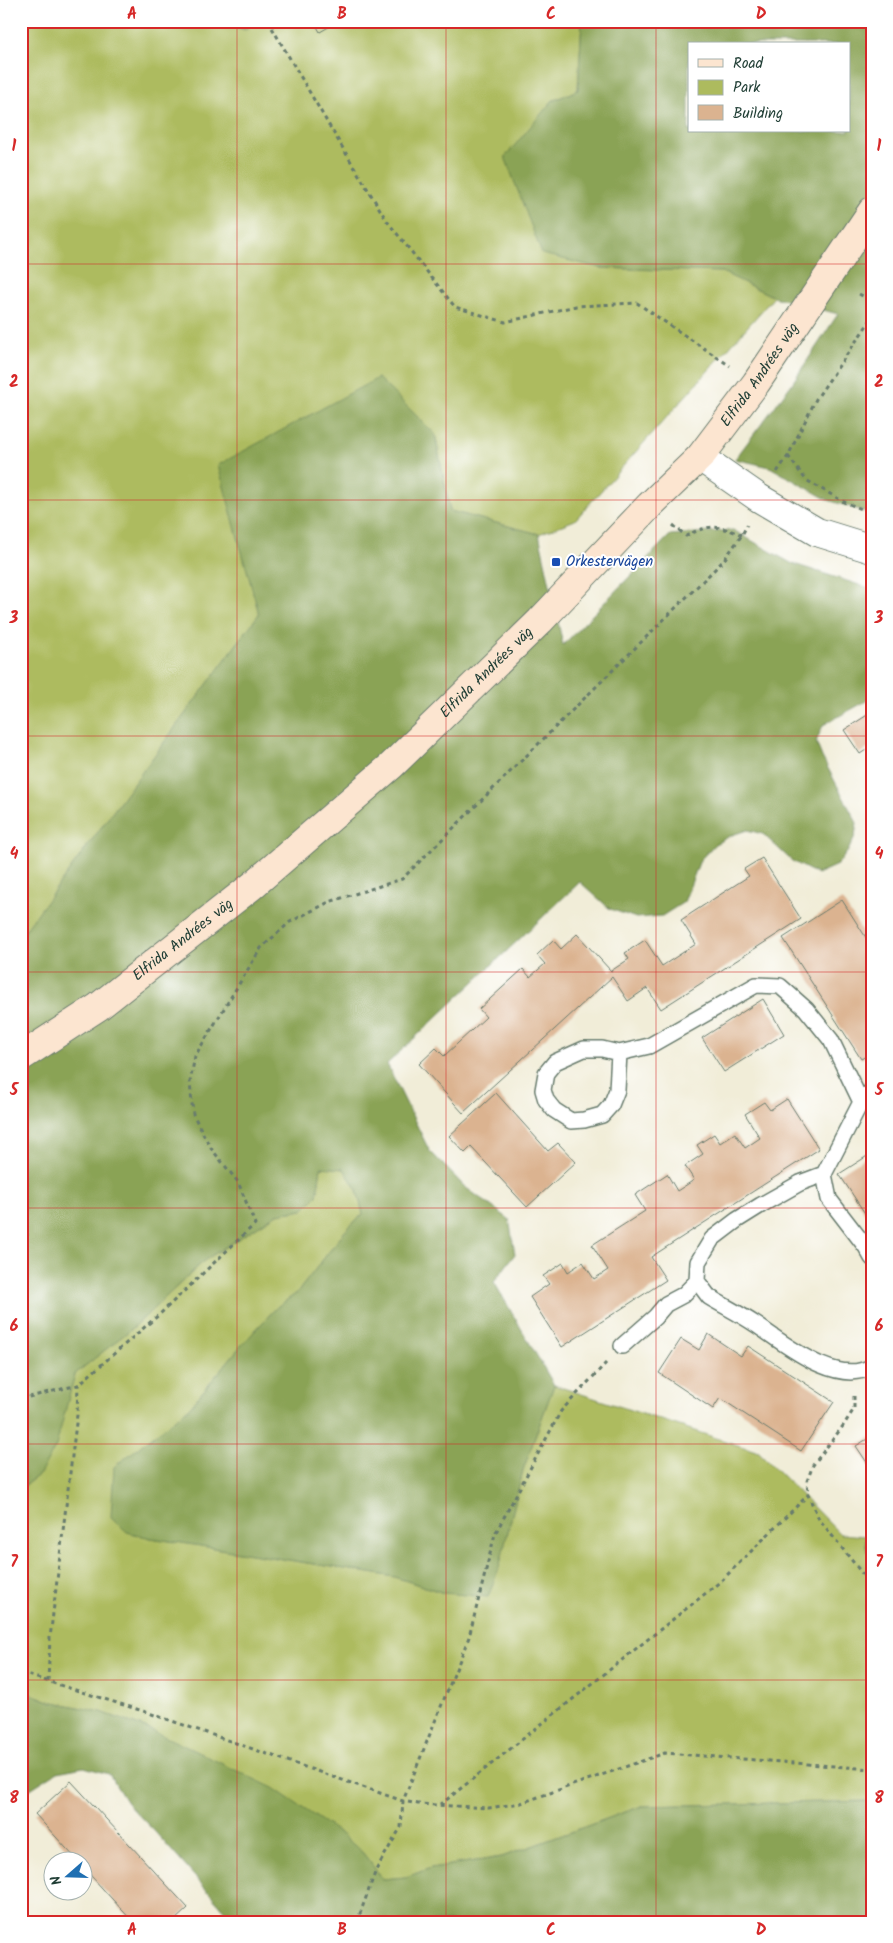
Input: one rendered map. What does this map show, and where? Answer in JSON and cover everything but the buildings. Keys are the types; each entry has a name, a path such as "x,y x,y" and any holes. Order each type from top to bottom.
{"street":[{"name":"Elfrida Andrées väg","path":"21,1057 113,995 252,886 391,766 540,621 650,505 700,457 756,383 872,211"},
{"path":"700,457 759,498 817,532 872,550"}],"lane":[{"path":"620,1054 617,1090 610,1105 602,1115 571,1121 554,1110 546,1100 543,1090 546,1073 555,1062 584,1049 602,1049 620,1054 649,1046 756,985 780,986 806,1009 831,1040 861,1102"},
{"path":"872,1090 861,1102 824,1174 829,1199 866,1247 872,1258"},
{"path":"824,1174 800,1184 761,1205 712,1239 698,1262 697,1281 709,1297 821,1366 844,1372 867,1369"},
{"path":"622,1346 666,1304 683,1295 697,1281"}],"path":[{"path":"268,21 387,221 455,307 505,322 576,306 637,303 756,383"},
{"path":"859,294 872,301"},
{"path":"21,1399 78,1385 161,1313 255,1224 238,1182 210,1147 194,1114 190,1082 195,1056 261,948 290,922 329,902 402,879 724,560 742,535 759,498 788,456 816,400 872,318"},
{"path":"788,456 806,480 844,502 872,513"},
{"path":"357,1922 376,1870 401,1828 403,1801 469,1637 495,1534 561,1410 622,1346"},
{"path":"867,1369 854,1385 854,1409 812,1466 807,1481 808,1495 819,1519 872,1586"},
{"path":"48,1681 50,1638 78,1385"},
{"path":"440,1805 720,1581 808,1495"},
{"path":"21,1673 146,1712 403,1801 489,1808 521,1803 665,1753 872,1769"}],"green space":[{"path":"21,21 219,21 245,30 252,21 582,21 578,90 552,101 600,268 722,272 774,297 575,520 539,534 450,511 435,434 219,465 259,614 21,936"},
{"path":"219,21 252,21 246,30"},
{"path":"582,21 872,21 872,514 828,500 770,467 735,459 791,385 838,314 774,297 722,272 600,268 542,254 505,157 552,101 578,90"},
{"path":"378,378 435,434 450,511 539,534 563,645 670,535 733,530 791,563 872,589 872,698 823,725 816,742 857,823 855,836 848,851 837,865 817,874 792,861 763,834 747,830 715,844 700,860 684,902 662,916 636,918 610,909 580,882 387,1064 429,1150 465,1187 509,1219 515,1254 494,1282 554,1385 523,1470 499,1568 488,1597 444,1593 395,1577 151,1538 127,1532 111,1517 114,1467 190,1407 239,1348 277,1307 297,1293 346,1230 363,1214 357,1190 344,1169 321,1167 317,1196 303,1210 277,1214 205,1260 135,1326 75,1374 56,1446 40,1474 21,1488 21,936 259,614 218,465"},
{"path":"321,1167 344,1169 357,1190 363,1214 346,1230 297,1293 277,1307 239,1348 190,1407 114,1467 128,1532 151,1538 395,1577 444,1593 499,1568 523,1470 554,1385 759,1452 840,1534 866,1536 866,1547 872,1560 872,1801 642,1806 502,1857 431,1868 406,1877 383,1879 362,1852 151,1730 101,1712 49,1701 21,1690 21,1488 40,1474 67,1403 75,1374 135,1326 205,1260 277,1214 303,1210 317,1196"},
{"path":"866,1536 872,1536 872,1560 866,1547"},
{"path":"21,1690 49,1701 101,1712 151,1730 273,1788 341,1834 362,1852 383,1879 406,1877 431,1868 502,1857 642,1806 872,1801 872,1922 235,1922 127,1803 109,1774 84,1767 57,1772 21,1795"}],"place":[{"name":"Orkestervägen","path":"556,562"}]}
